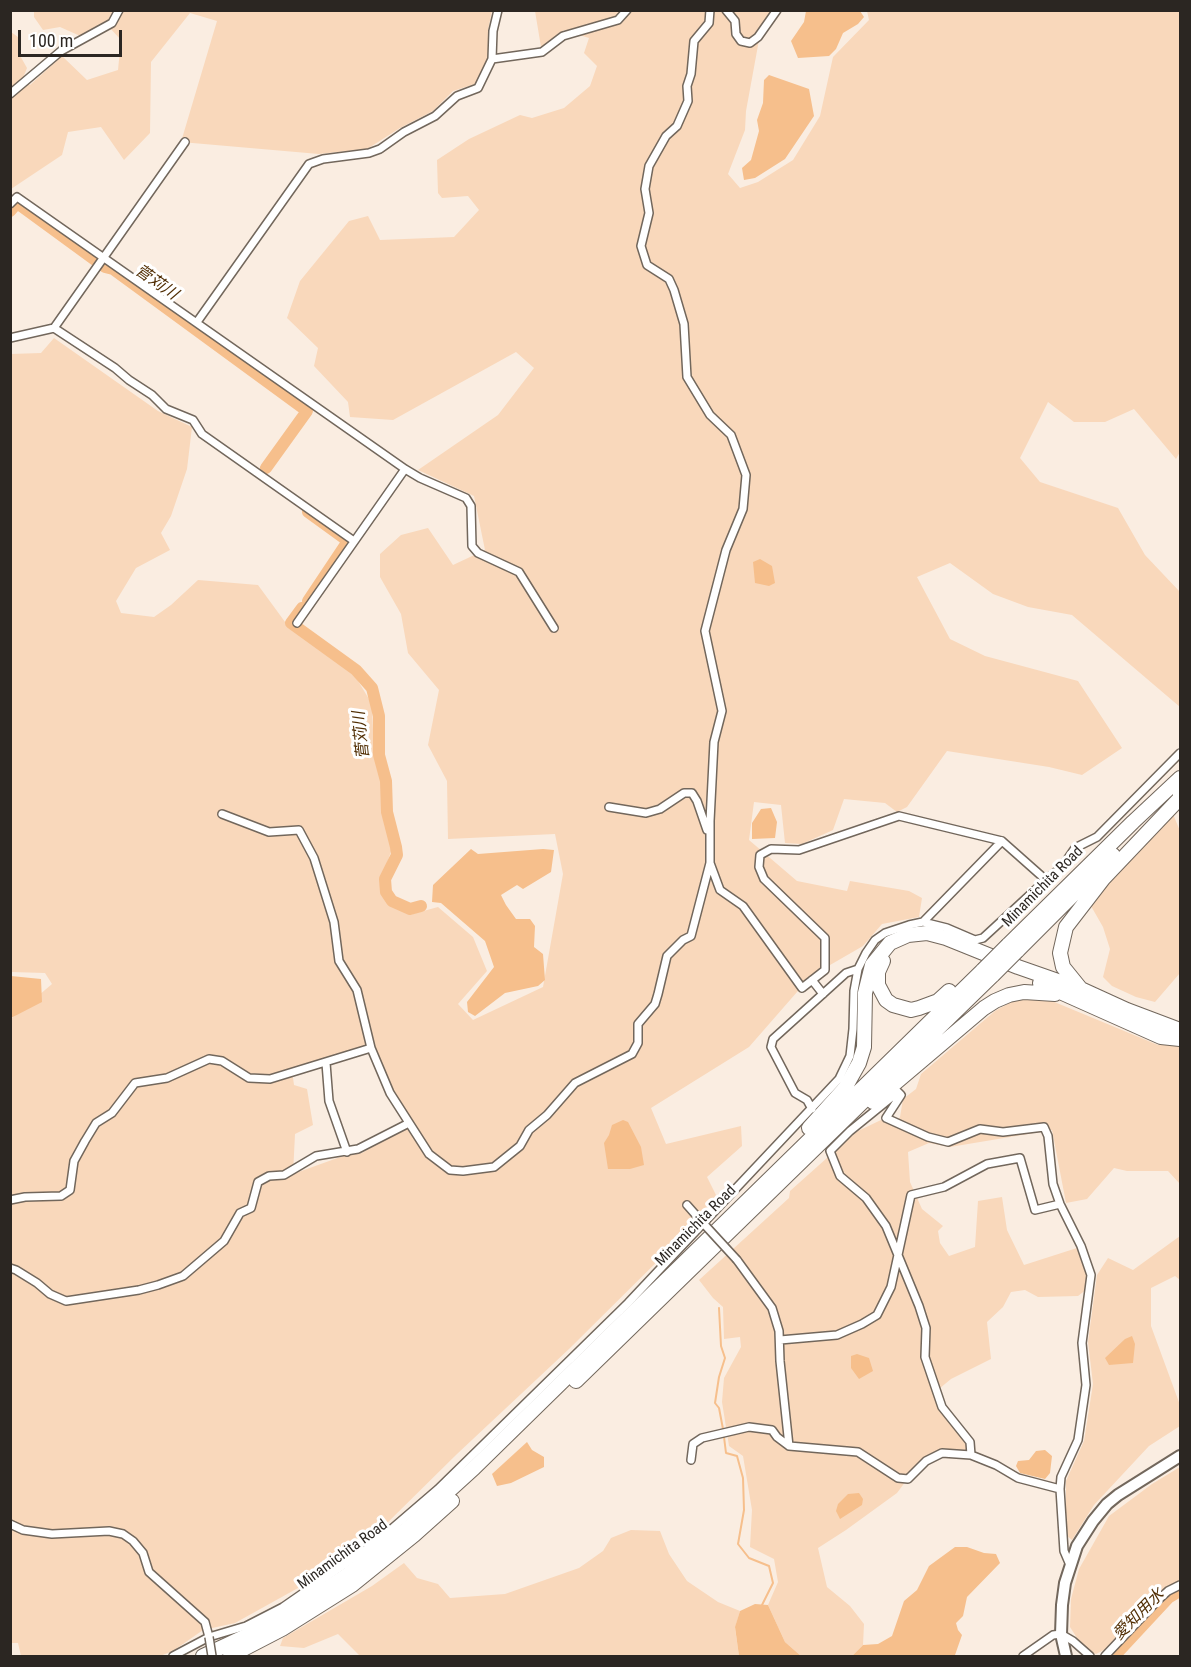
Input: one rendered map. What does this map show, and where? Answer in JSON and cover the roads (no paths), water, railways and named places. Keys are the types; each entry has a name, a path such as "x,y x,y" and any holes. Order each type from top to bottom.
{"highway":[{"name":"Minamichita Road","path":"230,1656 319,1607 352,1585 414,1535 473,1482 709,1252 1057,896 1180,778"},
{"name":"Minamichita Road","path":"1008,947 1180,790"},
{"path":"1076,993 1063,968 1060,953 1066,927 1103,879 1180,798 1180,790"},
{"path":"739,1207 740,1200 802,1136 845,1088 855,1073 864,1047 868,976 875,960 890,943 917,933 935,935 1076,993 1161,1037 1180,1039"},
{"path":"984,971 938,1001 910,1010 893,1005 886,1000 878,984 878,972 884,959 893,949 906,942 933,940 1180,1030"},
{"name":"Minamichita Road","path":"203,1656 257,1630 314,1597 408,1528 474,1468 739,1207 984,971"},
{"path":"709,1252 719,1248 846,1126 984,1008 1009,995 1024,992 1076,993"}],"main road":[{"path":"1066,1656 1061,1634 1062,1605 1070,1565 1077,1546 1107,1504 1180,1456"}],"street":[{"path":"10,94 61,51 112,22 120,10"},
{"path":"197,322 309,164 322,159 369,153 380,149 404,132 435,116 458,96 478,88 492,59 498,10"},
{"path":"492,59 542,52 563,36 618,20 627,10"},
{"path":"726,10 735,21 736,34 741,41 750,43 758,37 777,10"},
{"path":"222,814 269,832 299,830 314,858 334,922 339,961 357,990 371,1048 390,1093 429,1154 450,1170 463,1171 494,1167 520,1146 529,1130 547,1115 575,1083 632,1054 638,1043 638,1024 655,1004 667,956 683,940 691,936 710,863 714,742 722,711 705,631 726,550 743,509 746,475 731,435 710,415 687,377 684,324 674,290 669,279 647,265 641,246 649,213 645,189 649,166 666,136 677,126 688,102 687,86 691,74 694,41 709,23 711,12"},
{"path":"10,338 54,328 185,142"},
{"path":"10,204 17,197 405,470 466,498 471,506 472,546 478,553 519,572 554,628"},
{"path":"54,328 115,368 152,395 166,409 193,420 202,434 354,541"},
{"path":"297,623 405,470"},
{"path":"173,1656 209,1637 246,1626 283,1606 374,1544 438,1489 628,1303 839,1079 850,1056 854,991 858,969 866,953 880,937 923,922 947,928 975,940 983,938 1062,867 1075,848 1097,837 1180,753"},
{"path":"609,807 646,813 660,808 684,793 692,793 710,838"},
{"path":"710,863 720,890 743,906 802,988 825,970 825,938 764,879 759,867 760,855 771,849 799,850 899,816 1002,841 1046,880"},
{"path":"923,922 1002,841"},
{"path":"812,1110 807,1100 795,1093 771,1047 773,1039 846,973 858,969"},
{"path":"812,980 823,993"},
{"path":"10,1200 60,1196 70,1190 75,1161 84,1141 96,1123 112,1113 135,1083 167,1078 209,1059 222,1061 249,1078 270,1079 371,1048"},
{"path":"326,1063 329,1101 347,1152"},
{"path":"971,1455 970,1442 942,1407 925,1357 926,1328 886,1226 866,1198 840,1176 830,1151 850,1131 898,1092 901,1095 886,1118 928,1137 948,1142 980,1129 1003,1132 1044,1127 1048,1136 1053,1184 1060,1204 1081,1246 1091,1275 1082,1343 1086,1385 1078,1440 1061,1477 1060,1489 1064,1551 1070,1565"},
{"path":"10,1268 37,1283 50,1294 66,1301 139,1290 183,1276 224,1242 240,1213 251,1208 258,1182 269,1176 284,1175 316,1156 358,1149 409,1123"},
{"path":"780,1340 837,1335 877,1315 891,1287 911,1195 944,1187 987,1164 1020,1158 1035,1210 1060,1204"},
{"path":"687,1205 736,1260 772,1308 779,1331 789,1446"},
{"path":"691,1460 693,1444 702,1438 749,1427 772,1430 789,1446 858,1452 898,1478 908,1479 926,1461 942,1453 971,1455 996,1465 1018,1478 1060,1489"},
{"path":"10,1524 23,1530 52,1534 109,1531 123,1534 133,1541 143,1553 149,1572 205,1622 212,1656"},
{"path":"1105,1656 1163,1596 1180,1585"},
{"path":"1023,1656 1053,1635 1061,1634 1090,1656"}],"waterway":[{"name":"菅苅川","path":"10,211 17,203 95,260"},
{"name":"菅苅川","path":"105,267 113,269 307,411 266,468"},
{"name":"菅苅川","path":"308,512 348,541 308,601"},
{"name":"菅苅川","path":"302,608 291,623 356,670 372,688 379,716 379,755 386,781 387,812 397,855 385,879 386,892 392,901 410,909 421,906"},
{"path":"719,1308 721,1346 725,1358 715,1403 719,1408 723,1429"},
{"path":"724,1437 726,1453 737,1456 743,1478 744,1510 738,1544 749,1558 769,1566 773,1583 762,1605"},
{"name":"愛知用水","path":"1117,1656 1170,1599 1180,1593"}]}
